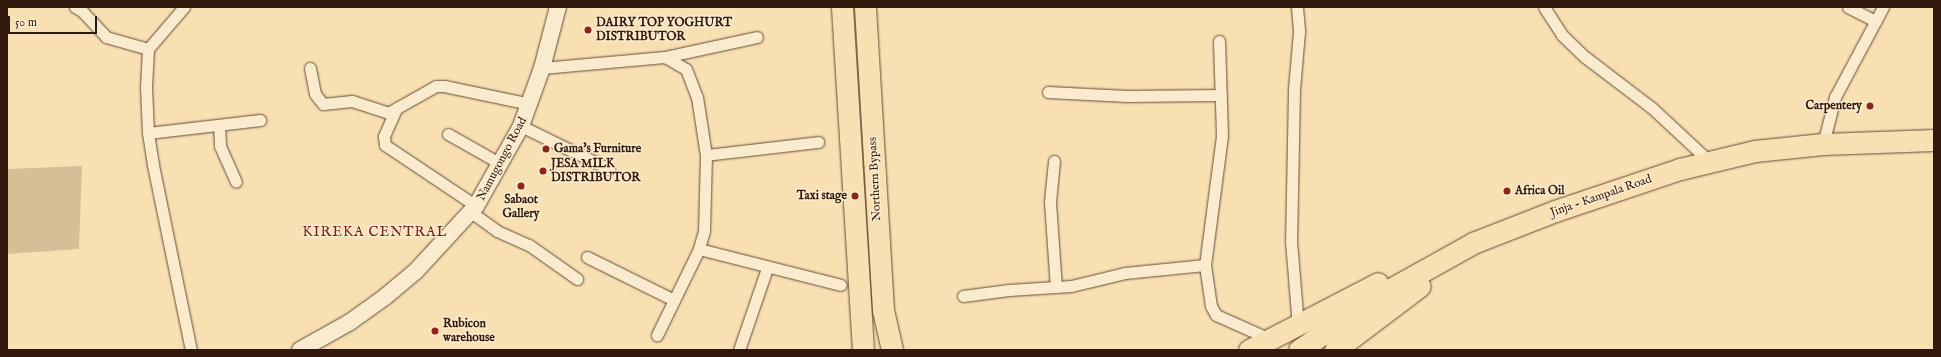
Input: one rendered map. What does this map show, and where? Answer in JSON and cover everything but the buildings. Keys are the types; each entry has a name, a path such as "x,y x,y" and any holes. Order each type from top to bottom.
{"highway":[{"name":"Northern Bypass","path":"842,7 863,350"},
{"name":"Northern Bypass","path":"865,7 883,310 892,350"},
{"name":"Jinja - Kampala Road","path":"1299,350 1380,295 1473,243 1555,211 1708,160 1755,150 1823,144 1934,140"},
{"path":"1249,350 1298,326 1413,265 1449,250 1473,243"},
{"path":"1335,350 1473,243"}],"main road":[{"name":"Namugongo Road","path":"300,350 350,322 389,294 415,272 473,209 501,164 521,126 542,68 558,7"}],"street":[{"path":"75,7 82,11 106,37 148,49"},
{"path":"184,7 148,49 148,133 191,350"},
{"path":"1297,7 1299,32 1294,89 1291,241 1298,326"},
{"path":"1544,7 1562,35 1585,58 1652,108 1708,160"},
{"path":"1848,7 1876,21"},
{"path":"1823,144 1835,97 1883,7"},
{"path":"542,68 665,57 758,37"},
{"path":"1219,41 1222,136 1205,265 1210,306 1216,315 1270,339"},
{"path":"657,335 699,249 704,230 706,155 697,97 686,70 665,57"},
{"path":"310,68 315,94 323,104 352,101 388,113 436,86 530,104"},
{"path":"1048,92 1127,96 1221,95"},
{"path":"396,109 384,136 385,145 473,209 496,231 529,245 577,280"},
{"path":"148,133 260,120"},
{"path":"218,126 220,146 236,182"},
{"path":"521,126 609,169"},
{"path":"448,134 501,164"},
{"path":"706,155 818,142"},
{"path":"1054,161 1050,202 1056,287"},
{"path":"699,249 767,268 841,284"},
{"path":"587,257 674,300"},
{"path":"963,296 1009,290 1056,287 1126,273 1205,265"},
{"path":"739,350 767,268"}],"shaded area":[{"path":"82,166 79,249 7,254 7,169"}],"place":[{"name":"DAIRY TOP YOGHURT DISTRIBUTOR","path":"588,30"},
{"name":"Carpentery","path":"1870,106"},
{"name":"Gama's Furniture","path":"546,149"},
{"name":"JESA MILK DISTRIBUTOR","path":"543,171"},
{"name":"Sabaot Gallery","path":"521,186"},
{"name":"Africa Oil","path":"1507,191"},
{"name":"Taxi stage","path":"855,196"},
{"name":"Rubicon warehouse","path":"435,331"}],"district":[{"name":"KIREKA CENTRAL","path":"375,232"}]}
